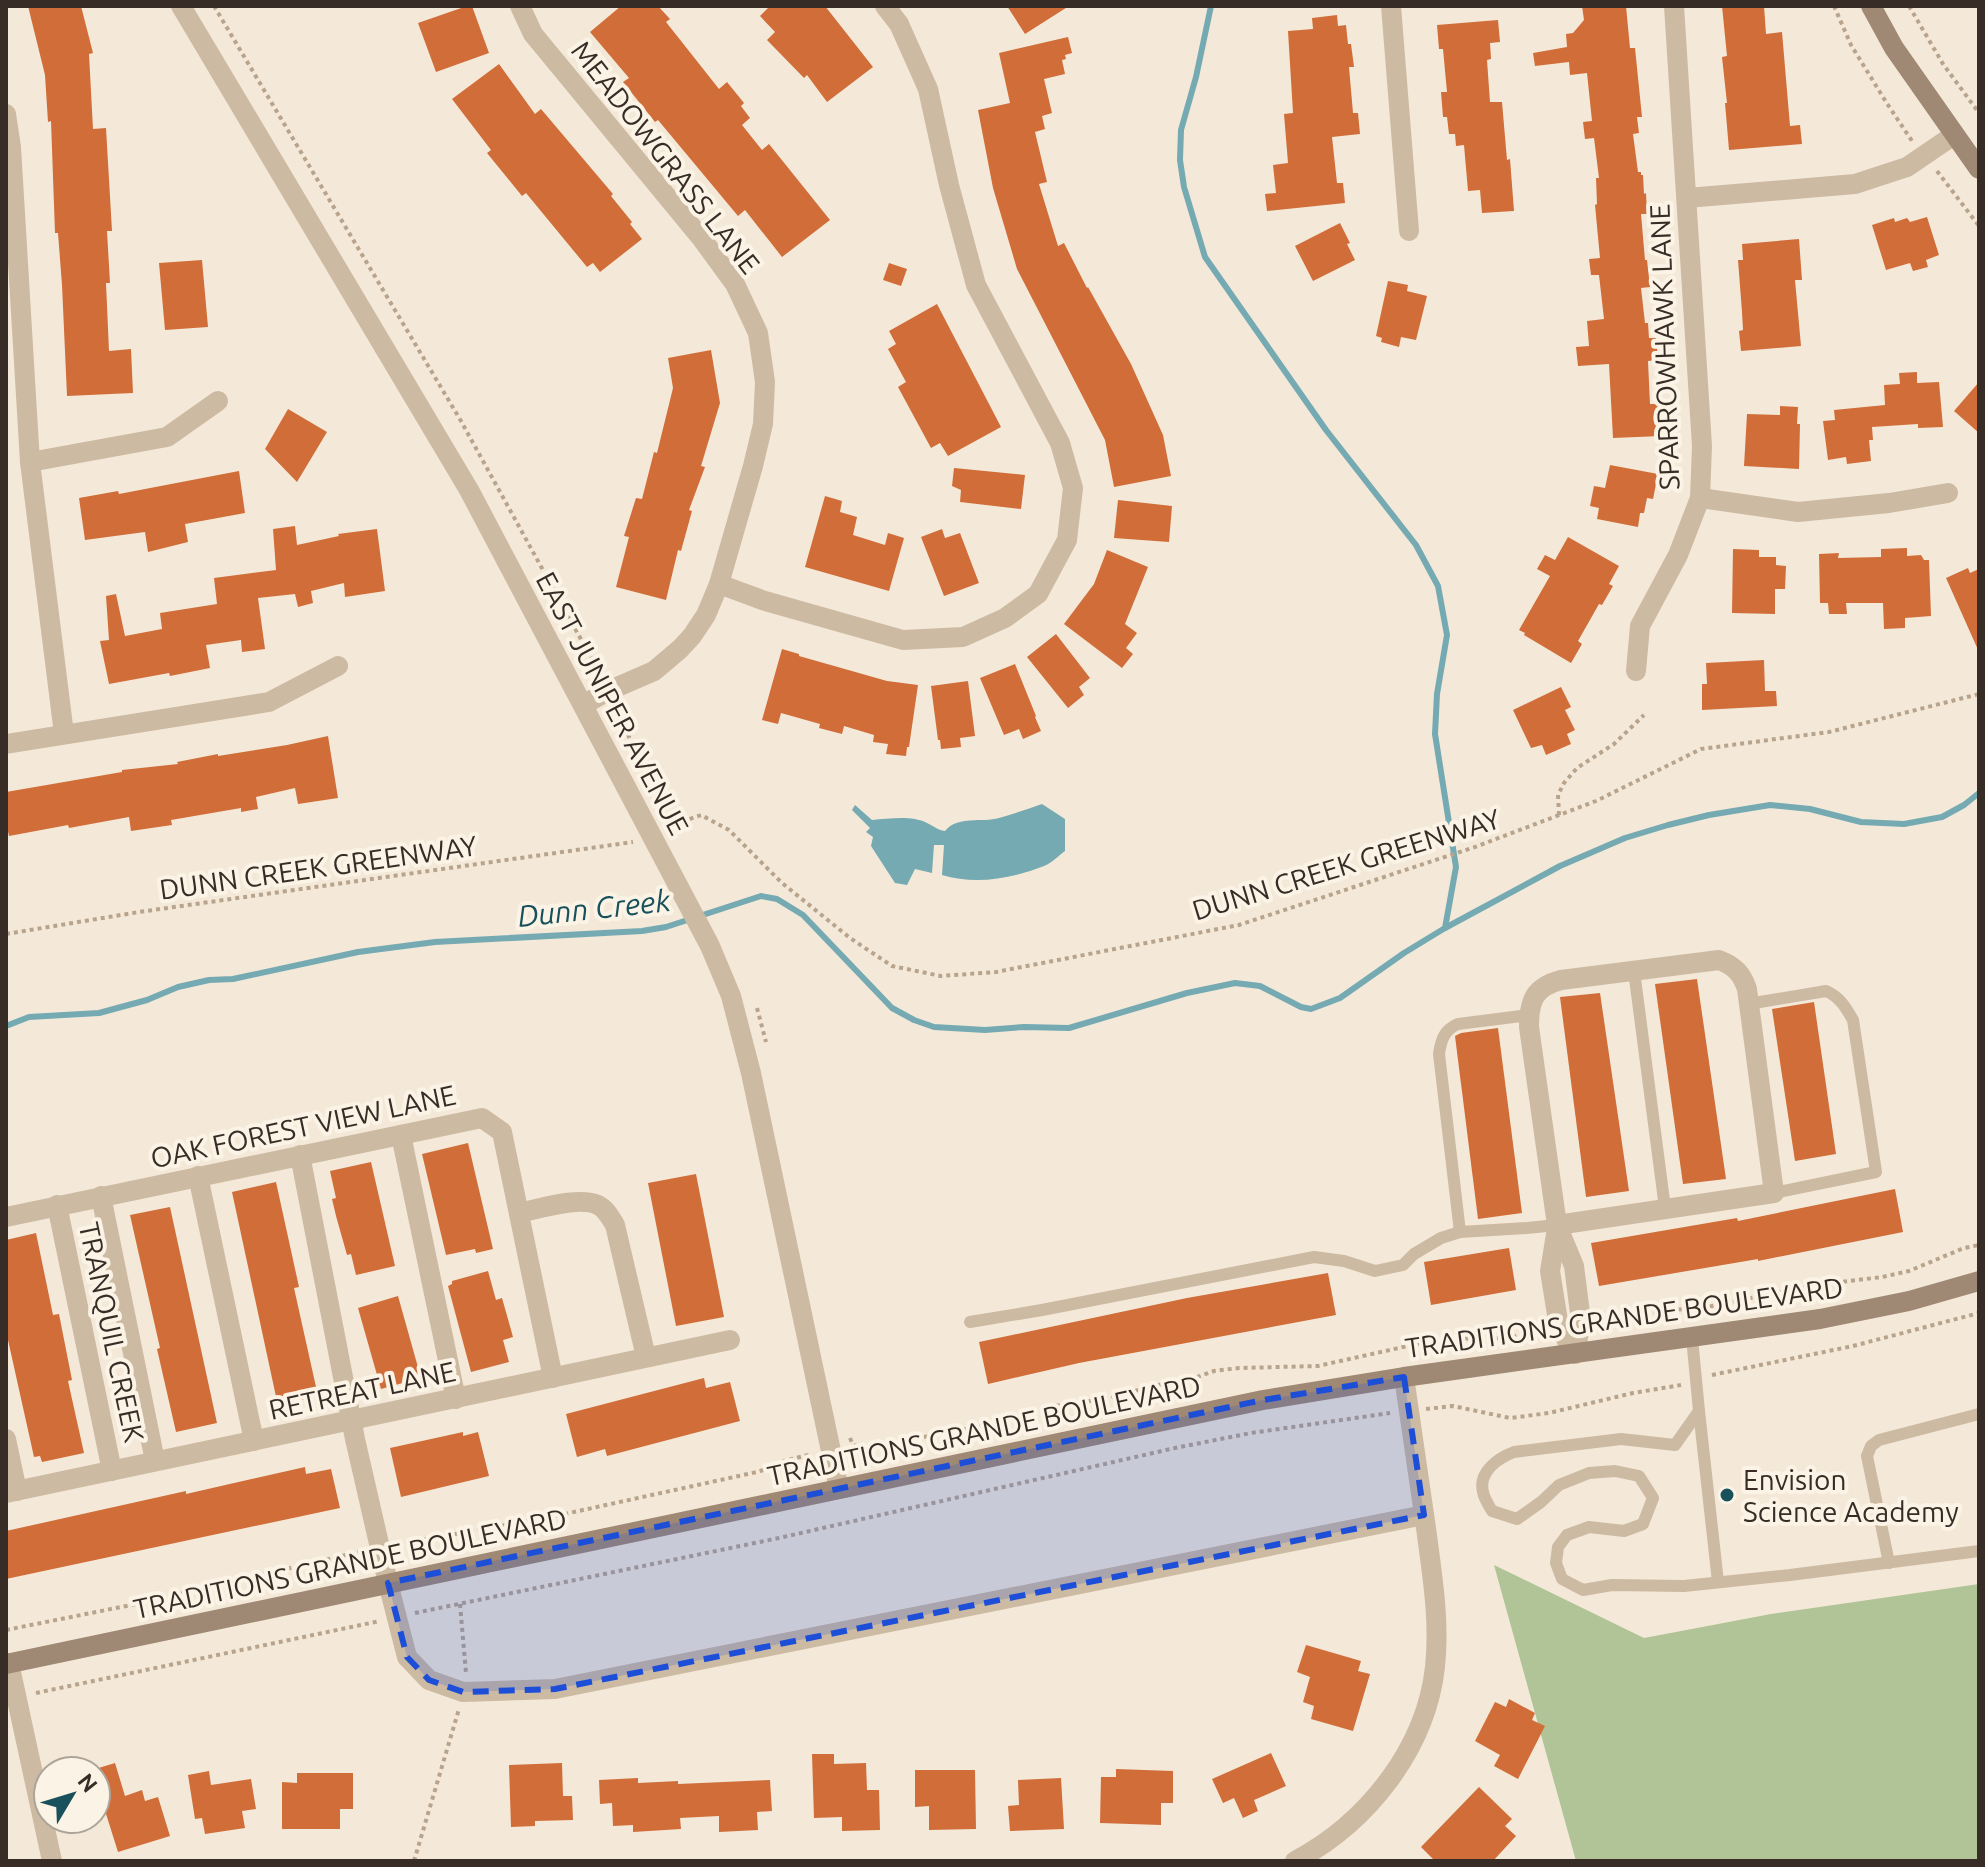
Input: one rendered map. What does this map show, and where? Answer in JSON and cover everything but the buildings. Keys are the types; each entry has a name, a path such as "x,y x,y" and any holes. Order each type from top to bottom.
{"main road":[{"path":"1871,6 1894,48 1979,169"},
{"name":"TRADITIONS GRANDE BOULEVARD","path":"8,1664 1263,1400 1833,1316 1909,1301 1979,1281"}],"street":[{"name":"EAST JUNIPER AVENUE","path":"181,6 469,490 710,946 731,996 751,1073 839,1489"},
{"name":"MEADOWGRASS LANE","path":"520,6 533,34 702,239 735,284 758,333 765,382 763,424 719,584 706,615 680,649 654,671 583,705"},
{"path":"719,584 762,600 903,640 963,637 1005,618 1038,594 1067,540 1073,488 1060,443 976,285 949,185 928,89 899,24 885,6"},
{"path":"1391,6 1409,231"},
{"name":"SPARROWHAWK LANE","path":"1636,671 1640,626 1678,555 1700,498 1702,446 1674,6"},
{"path":"6,114 11,147 30,462 64,734"},
{"path":"1687,198 1855,184 1907,167 1954,135"},
{"path":"30,462 167,437 218,401"},
{"path":"1700,498 1798,512 1889,503 1948,493"},
{"path":"6,744 269,702 338,666"},
{"path":"1557,1225 1774,1193 1743,978 1729,964 1719,960 1550,983 1541,989 1529,1007 1531,1042 1557,1225 1574,1266 1581,1321 1575,1354"},
{"name":"OAK FOREST VIEW LANE","path":"6,1217 482,1118 502,1132 553,1378"},
{"path":"401,1135 456,1399"},
{"path":"300,1155 351,1420 407,1657 429,1680 463,1692 555,1689 1424,1515"},
{"path":"198,1176 254,1441"},
{"name":"TRANQUIL CREEK","path":"101,1196 155,1461"},
{"path":"519,1213 578,1202 595,1203 607,1212 615,1225 646,1357"},
{"name":"TRANQUIL CREEK","path":"57,1205 112,1471"},
{"path":"1557,1225 1550,1271 1559,1327 1575,1354"},
{"name":"RETREAT LANE","path":"11,1492 730,1340"},
{"path":"1295,1861 1342,1830 1368,1806 1392,1776 1421,1720 1435,1670 1436,1596 1404,1377"},
{"path":"6,1439 11,1492"},
{"path":"8,1664 52,1861"}],"lane":[{"path":"1634,971 1665,1208"},
{"path":"1748,1004 1826,991 1841,1001 1853,1020 1876,1172 1774,1193"},
{"path":"1460,1232 1439,1054 1441,1041 1451,1027 1458,1024 1529,1015"},
{"path":"970,1322 1314,1257 1344,1261 1375,1271 1389,1269 1403,1265 1414,1254 1441,1238 1460,1232 1557,1225"},
{"path":"1692,1338 1718,1582"},
{"path":"1699,1411 1675,1445 1621,1439 1514,1452 1498,1459 1486,1474 1482,1490 1492,1511 1517,1519 1559,1485 1589,1473 1615,1471 1639,1476 1653,1498 1643,1524 1624,1531 1589,1527 1567,1535 1558,1547 1556,1563 1562,1579 1583,1590 1612,1585 1684,1586 1979,1551"},
{"path":"1889,1563 1867,1456 1871,1446 1879,1440 1979,1414"}],"path":[{"path":"214,6 461,421 599,673"},
{"path":"1834,6 1851,45 1912,141"},
{"path":"1909,6 1943,64 1979,113"},
{"path":"1934,168 1979,226"},
{"name":"DUNN CREEK GREENWAY","path":"665,828 701,815 729,830 782,883 850,938 892,966 941,976 996,972 1239,925 1475,847 1596,801 1701,749 1829,732 1979,694"},
{"path":"1559,815 1558,795 1564,783 1577,768 1614,744 1644,715"},
{"name":"DUNN CREEK GREENWAY","path":"6,934 635,841"},
{"path":"1581,1321 1712,1306 1809,1286 1882,1277 1909,1271 1964,1248 1979,1245"},
{"path":"1712,1375 1853,1346 1979,1313"},
{"path":"847,1433 853,1445 865,1448 988,1425 1048,1407 1111,1398 1214,1371 1318,1366 1439,1339 1506,1338 1559,1327"},
{"path":"1432,1408 1453,1406 1510,1418 1549,1413 1676,1386"},
{"path":"412,1613 779,1538 1175,1448 1251,1433 1392,1413"},
{"path":"396,1544 551,1517 757,1472 802,1457"},
{"path":"6,1630 136,1604 363,1551"},
{"path":"460,1604 466,1680"},
{"path":"33,1693 387,1620"},
{"path":"414,1861 460,1705"}],"highlighted area":[{"path":"1404,1377 1424,1515 555,1689 463,1692 429,1680 407,1657 388,1583 1263,1400"}],"green space":[{"path":"1494,1565 1644,1638 1771,1614 1979,1584 1979,1861 1576,1861"}],"water":[{"path":"1042,804 1065,819 1065,851 1050,863 1006,877 967,880 942,875 944,845 934,845 932,873 915,869 907,885 895,883 871,846 873,837 866,832 870,828 852,810 855,805 872,820 914,819 945,831 963,821 999,818"}],"waterway":[{"path":"1211,6 1181,130 1180,160 1184,187 1205,257 1326,430 1416,545 1438,586 1447,635 1437,694 1435,734 1456,867 1445,928"},
{"name":"Dunn Creek","path":"6,1026 29,1017 99,1013 147,1000 178,987 209,980 233,979 358,952 435,942 642,931 666,927 761,896 777,899 803,915 892,1008 934,1027 985,1030 1069,1028 1187,993 1235,983 1260,986 1311,1009 1340,998 1445,928 1560,866 1625,838 1709,815 1770,805 1810,809 1861,822 1904,824 1942,817 1979,793"}],"place":[{"name":"Envision Science Academy","path":"1727,1495"}]}
